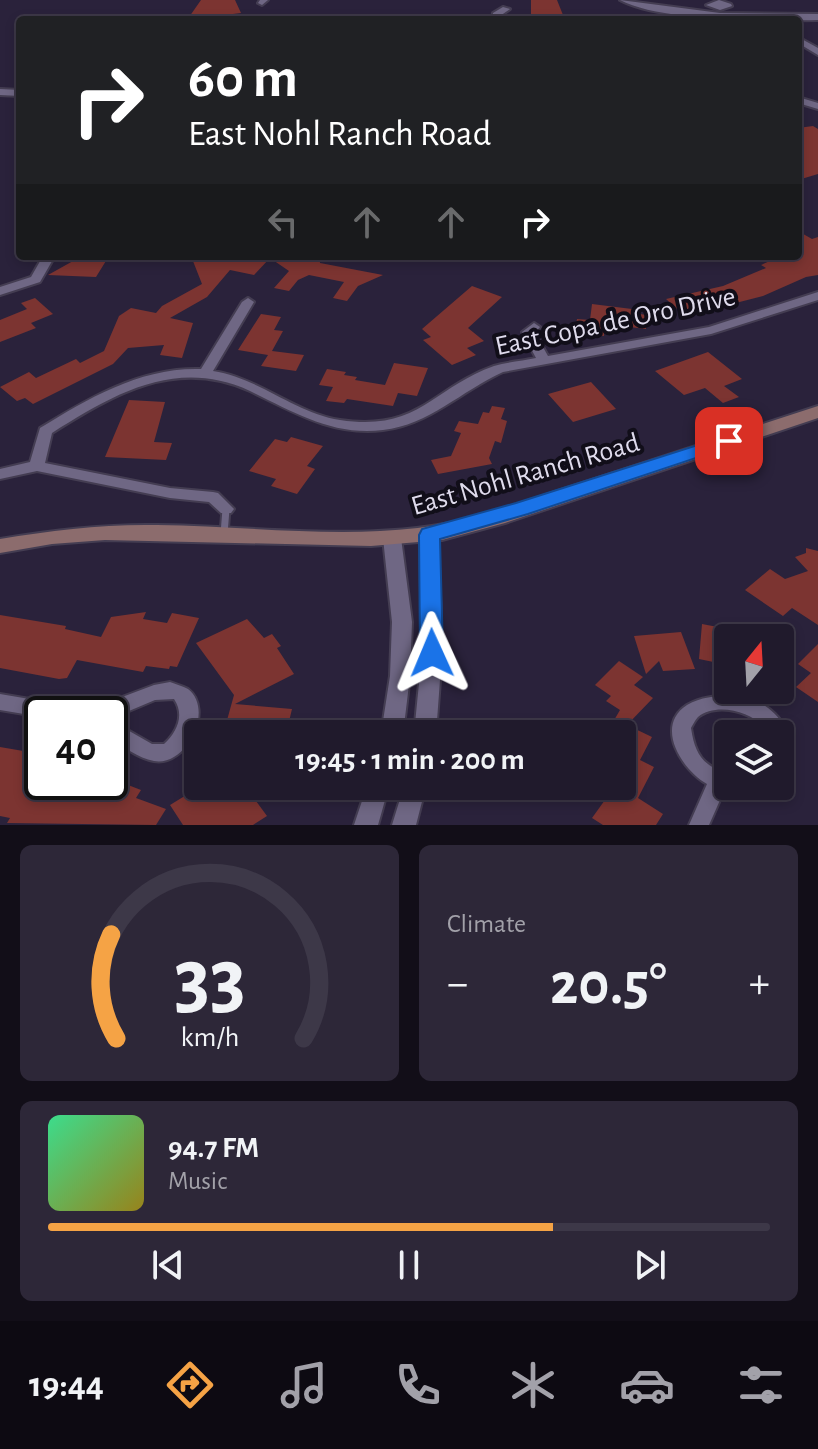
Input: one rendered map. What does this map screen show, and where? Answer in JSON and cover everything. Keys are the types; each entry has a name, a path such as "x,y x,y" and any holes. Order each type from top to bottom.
{"main road":[{"name":"East Nohl Ranch Road","path":"0,546 32,539 122,532 392,538 429,535 521,509 818,412"}],"street":[{"path":"624,0 677,16 719,6 766,16"},
{"path":"496,16 506,9"},
{"path":"0,291 36,279 47,260"},
{"name":"East Copa de Oro Drive","path":"37,466 45,431 83,407 148,377 168,373 205,374 242,382 310,419 341,425 409,422 427,414 478,377 544,360 711,330 818,296"},
{"path":"205,374 248,302"},
{"path":"534,327 528,332 544,360"},
{"path":"0,474 37,466 170,493 213,497 226,509"},
{"path":"426,720 432,653 429,535"},
{"path":"392,538 402,622 400,676 394,720"},
{"path":"128,703 170,690 180,693 188,702 189,720 181,739 171,750 159,753 146,750 128,739"},
{"path":"714,777 697,767 685,749 682,730 688,714 704,703 724,700 747,705 769,720"},
{"path":"0,702 24,706"},
{"path":"699,825 714,798"},
{"path":"366,825 374,800"},
{"path":"404,825 411,800"}],"lane":[{"path":"224,536 226,509"}],"building":[{"path":"201,0 235,0 241,13 226,16 190,16"},
{"path":"531,0 557,0 563,16 535,16 531,16"},
{"path":"813,126 818,129 818,174 802,179 802,127"},
{"path":"802,233 812,239 818,237 818,275 806,277 763,296 685,316 666,299 723,286 766,268 761,265 772,260 802,260"},
{"path":"107,260 96,277 48,275 73,261"},
{"path":"193,260 268,260 254,275 230,270 207,297 170,318 193,323 182,358 160,355 164,345 128,348 113,364 33,404 25,398 17,401 0,387 29,372 36,378 76,359 80,363 104,351 119,316 131,308 156,313 162,306 202,284"},
{"path":"273,260 320,260 320,263 383,275 358,286 347,301 333,298 344,282 309,275 298,280 289,291 274,288 289,271"},
{"path":"472,286 502,297 468,328 484,341 467,348 476,355 452,365 423,340 431,337 422,329"},
{"path":"35,298 53,314 31,323 36,328 0,342 0,320 27,309 21,303"},
{"path":"592,304 632,309 632,313 647,315 646,329 605,324 604,336 575,332 577,319 590,320"},
{"path":"261,314 281,317 274,330 283,331 272,351 304,355 296,371 261,366 268,355 238,350"},
{"path":"708,352 742,379 724,386 739,397 723,403 705,388 684,395 655,371"},
{"path":"394,363 428,368 417,396 398,393 393,406 347,399 344,403 326,401 333,387 319,385 327,369 346,372 344,375 357,377 355,380 385,385"},
{"path":"591,382 616,409 573,422 548,394"},
{"path":"129,400 165,402 154,442 172,443 166,460 105,457"},
{"path":"492,406 505,408 501,419 507,421 501,443 495,441 489,458 492,464 438,474 431,460 451,456 461,433 454,431 459,421 478,424 483,412 489,413"},
{"path":"291,437 323,446 307,466 315,469 297,494 271,486 276,479 249,471 275,439 287,442"},
{"path":"806,548 818,551 818,625 792,608 783,616 745,590 770,569 785,579 808,571 795,557 806,553"},
{"path":"146,612 143,619 167,623 172,613 199,618 177,667 146,666 143,672 77,660 67,678 59,679 0,668 0,615 66,626 65,629 101,637 111,617"},
{"path":"247,619 264,638 272,634 294,674 235,704 292,709 289,720 227,720 234,695 196,643"},
{"path":"702,624 714,626 714,662 699,659"},
{"path":"681,632 695,669 663,671 659,661 646,674 634,636"},
{"path":"818,644 818,702 796,687 811,673 798,664"},
{"path":"619,661 643,677 634,685 653,698 632,720 614,720 620,710 606,701 611,696 595,685"},
{"path":"636,729 652,737 640,760 654,767 638,798 663,814 656,825 603,825 592,818 605,800 636,800"},
{"path":"0,747 24,751 24,800 128,800 128,785 141,790 136,798 166,809 156,825 7,823 10,818 0,816"},
{"path":"184,796 184,800 255,800 267,816 253,825 183,825 170,805"}],"route":[{"path":"432,653 429,535 521,509 729,441"}]}
